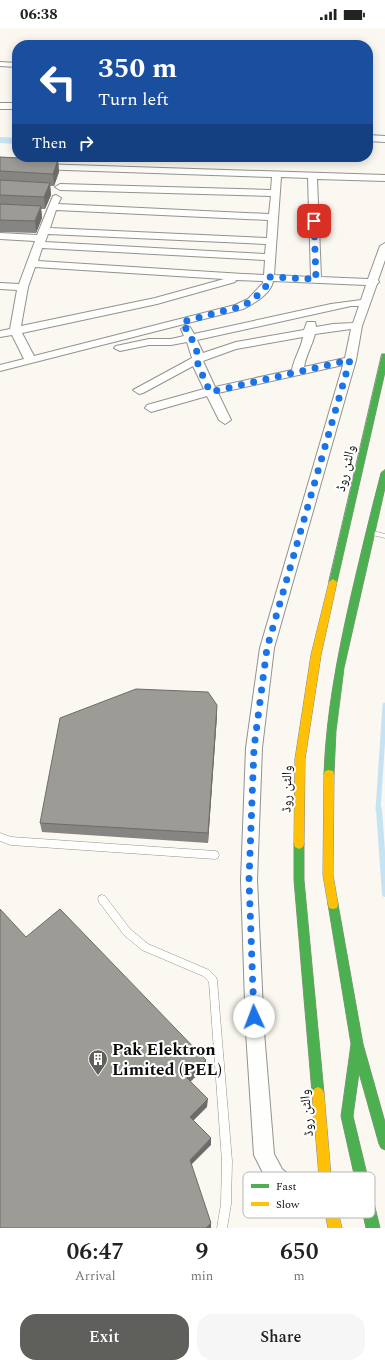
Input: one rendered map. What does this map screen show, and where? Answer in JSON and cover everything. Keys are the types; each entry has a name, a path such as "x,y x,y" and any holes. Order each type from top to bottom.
{"main road":[{"name":"والٹن روڈ","path":"325,1172 299,880 300,759 316,655 385,356"},
{"path":"385,473 369,532 340,663 329,755 328,875 357,1044 385,1144"},
{"path":"357,1044 347,1116 360,1172"},
{"name":"والٹن روڈ","path":"333,1218 335,1228"},
{"path":"371,1218 373,1228"}],"street":[{"path":"0,64 12,65"},
{"path":"0,106 12,106"},
{"path":"373,138 385,139"},
{"path":"30,166 385,178"},
{"path":"30,360 15,330 23,287 52,210 57,190 68,168"},
{"path":"0,368 239,307 252,301 268,284 272,217 277,174"},
{"path":"312,175 316,279"},
{"path":"57,190 275,193"},
{"path":"36,214 52,210 272,217"},
{"path":"0,236 269,257"},
{"path":"41,238 271,241"},
{"path":"272,1172 264,1155 255,1032 249,880 254,748 267,648 350,360 357,326 374,282 385,246"},
{"path":"32,264 243,277 374,282"},
{"path":"0,334 157,301 243,277"},
{"path":"0,286 23,287"},
{"path":"120,348 149,342 171,342 351,303 366,303"},
{"path":"297,373 300,358 307,346 309,332 316,310"},
{"path":"182,322 191,337 198,359 198,365 225,420"},
{"path":"139,390 162,380 206,355 251,343 343,324 357,326"},
{"path":"151,408 210,392 350,360"}],"lane":[{"path":"369,532 385,536"},
{"path":"0,837 11,841 215,855"},
{"path":"102,899 127,932 145,947 206,974 213,980 227,1161 226,1204 222,1228"},
{"path":"375,1104 385,1102"}],"building":[{"path":"0,157 12,158 12,162 57,162 53,174 0,171"},
{"path":"0,180 50,183 44,197 0,195"},
{"path":"0,204 41,206 35,221 0,220"},
{"path":"136,689 208,692 217,705 208,833 40,823 60,718"},
{"name":"Pak Elektron Limited (PEL)","path":"0,909 26,937 60,909 206,1060 187,1078 208,1099 190,1117 211,1138 190,1160 211,1223 206,1228 0,1228"}],"waterway":[{"path":"0,140 12,141"},
{"path":"378,810 385,705"},
{"path":"379,809 385,894"}],"traffic: fast":[{"path":"333,582 385,356"},
{"path":"329,774 329,753 336,689 364,556 385,473"},
{"path":"299,844 299,880 318,1093"},
{"path":"333,904 357,1044 385,1144"},
{"path":"357,1044 347,1116 360,1172"},
{"path":"371,1218 373,1228"}],"traffic: slow":[{"path":"299,844 300,759 316,655 333,582"},
{"path":"329,774 328,875 333,904"},
{"path":"318,1093 325,1172"},
{"path":"333,1218 335,1228"}],"place":[{"name":"Pak Elektron Limited (PEL)","path":"98,1076"}],"route":[{"path":"254,1017 249,880 254,748 267,648 350,360 210,392 198,365 197,352 191,337 182,322 239,307 252,301 268,284 268,277 316,279 314,221"}]}
